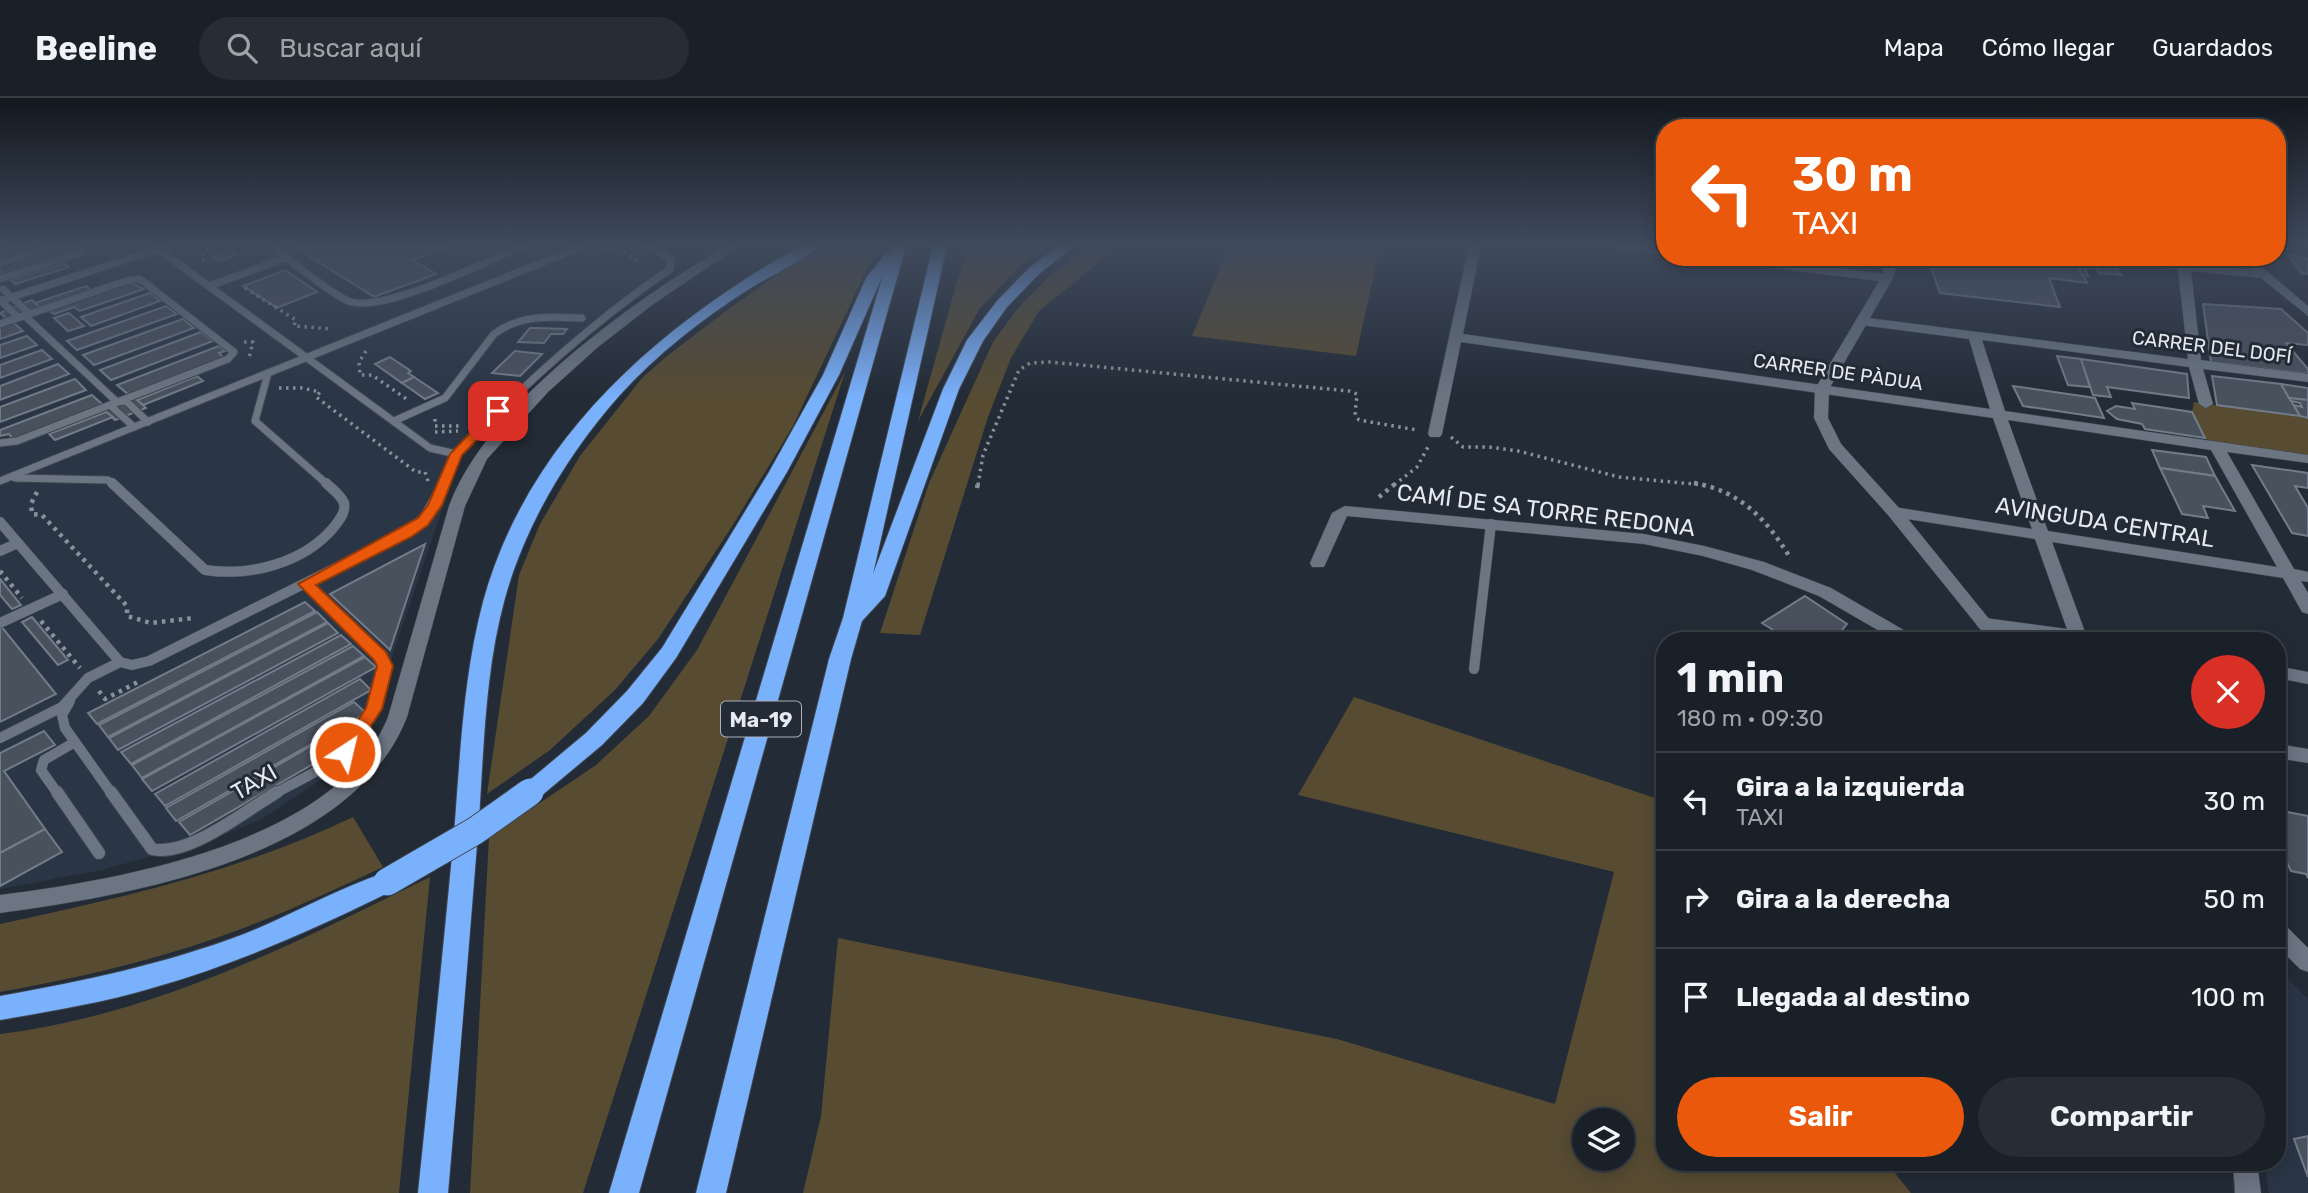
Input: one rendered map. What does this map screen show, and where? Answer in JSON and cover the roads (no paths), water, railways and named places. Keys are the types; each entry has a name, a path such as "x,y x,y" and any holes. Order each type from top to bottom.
{"highway":[{"path":"433,1193 475,719 492,611 507,562 546,480 569,445 617,386 653,353 727,297"},
{"path":"0,1008 171,971 243,946 343,904 387,882 475,831 533,790 594,738 635,696 669,653 746,529 819,397 864,297"},
{"name":"Ma-19","path":"624,1193 884,297"},
{"name":"Ma-19","path":"711,1193 834,685 853,618 928,297"},
{"path":"853,618 875,596 950,389 975,340 1009,297"}],"street":[{"path":"0,904 71,895 196,864 277,832 327,803 346,787 365,769 390,734 457,506 480,457 529,403 596,340 651,297"},
{"path":"1435,434 1464,297"},
{"path":"1875,297 1822,389 1821,418 1834,446 1894,512 1992,632"},
{"path":"2187,297 2195,364 2206,404"},
{"path":"2292,297 2307,309"},
{"name":"CARRER DEL DOFÍ","path":"1861,321 2308,379"},
{"path":"1975,335 1999,416 2077,632"},
{"name":"CARRER DE PÀDUA","path":"1455,337 2308,459"},
{"path":"2216,445 2308,608"},
{"name":"CAMÍ DE SA TORRE REDONA","path":"1318,563 1340,513 1359,512 1644,539 1704,551 1758,566 1825,592 1894,632"},
{"name":"AVINGUDA CENTRAL","path":"1894,512 2308,577"},
{"path":"1985,624 2047,632"},
{"path":"2286,674 2308,678"},
{"path":"2286,752 2308,756"},
{"path":"2286,941 2308,962"},
{"path":"2246,1171 2248,1193"}],"lane":[{"path":"12,297 0,301 18,317 29,313 12,297"},
{"path":"0,324 80,297"},
{"path":"0,443 17,441 228,359 234,354 234,350 164,297"},
{"path":"224,297 429,448 456,454"},
{"path":"341,297 348,302 370,303 401,297"},
{"path":"4,479 456,297"},
{"path":"0,522 120,662 132,665 149,661 406,533 423,522 435,505 456,454 515,394 602,316 630,297"},
{"path":"25,316 117,402"},
{"path":"394,421 444,398 494,334 504,326 532,318 582,318"},
{"path":"4,479 108,480 205,570 236,571 293,557 333,530 345,505 340,496 255,421 268,373"},
{"path":"134,427 112,407 117,402 126,401 148,422"},
{"path":"1474,669 1490,524"},
{"path":"0,551 18,543"},
{"name":"TAXI","path":"70,701 62,715 62,723 152,849 164,852 194,842 337,758 350,746 374,709 385,666 380,656 305,584"},
{"path":"0,623 63,594"},
{"path":"0,738 70,701 88,678 120,662"},
{"path":"75,742 49,756 41,770 99,853"}]}
